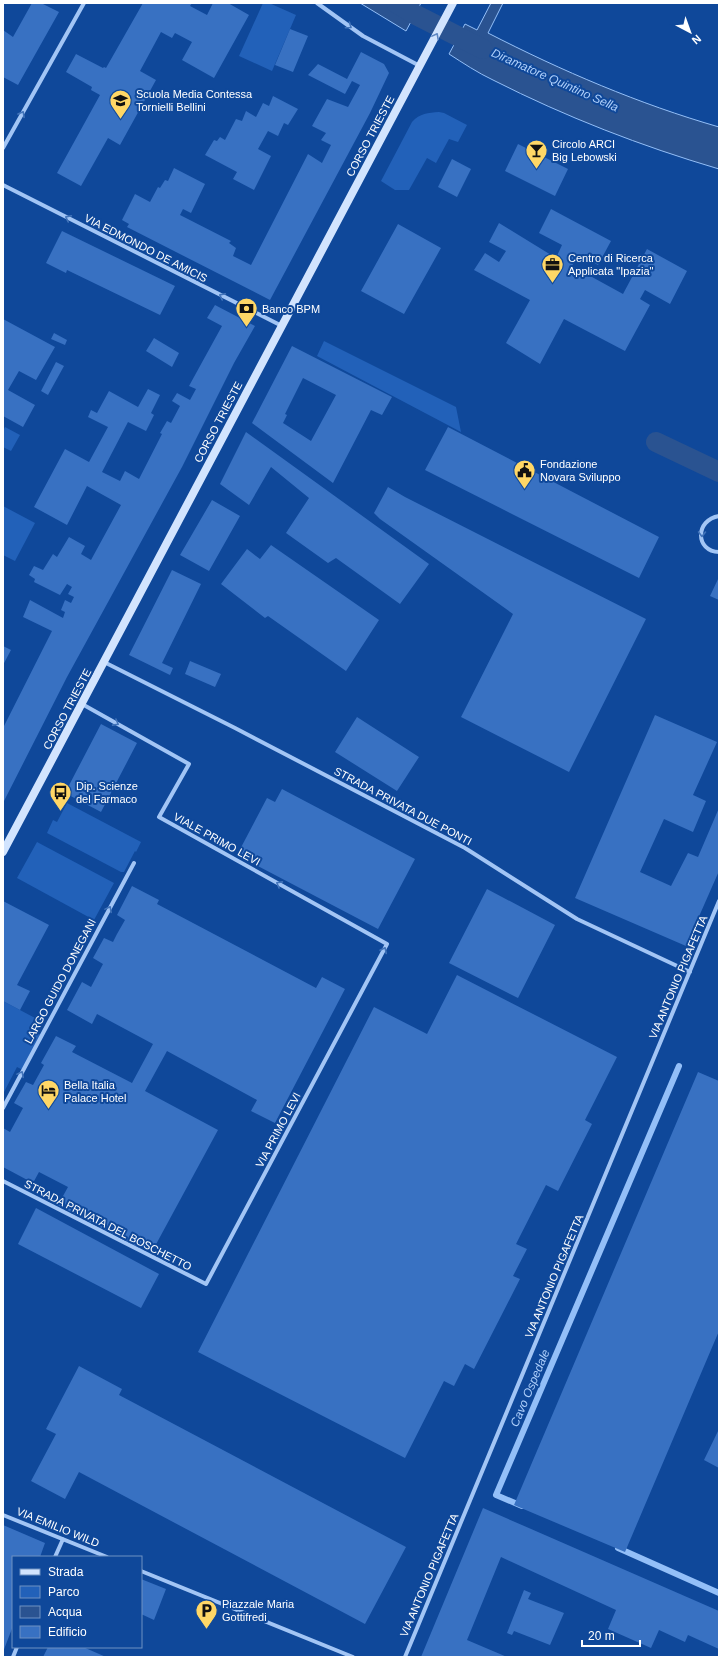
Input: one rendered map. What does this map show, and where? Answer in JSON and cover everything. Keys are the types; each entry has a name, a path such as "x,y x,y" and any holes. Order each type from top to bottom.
{"main road":[{"name":"CORSO TRIESTE","path":"3,852 452,4"}],"street":[{"path":"3,148 84,3"},
{"path":"317,3 363,36 420,66"},
{"name":"VIA EDMONDO DE AMICIS","path":"3,185 282,326"},
{"path":"719,516 707,520 703,525 701,536 706,546 710,550 719,552"},
{"name":"STRADA PRIVATA DUE PONTI","path":"104,662 242,731 466,848 577,919 690,972"},
{"name":"VIALE PRIMO LEVI","path":"81,704 189,764 159,817 387,944 365,984"},
{"name":"LARGO GUIDO DONEGANI","path":"3,1108 134,863"},
{"name":"VIA ANTONIO PIGAFETTA","path":"405,1657 719,901"},
{"name":"VIA PRIMO LEVI","path":"206,1284 365,984"},
{"name":"STRADA PRIVATA DEL BOSCHETTO","path":"3,1181 206,1284"},
{"name":"VIA EMILIO WILD","path":"3,1515 105,1556"},
{"path":"55,1556 63,1539"},
{"path":"142,1571 353,1657"}],"green space":[{"path":"263,3 269,3 296,15 272,71 239,56"},
{"path":"439,112 467,125 458,142 449,139 436,163 427,158 409,190 395,190 381,181 412,122 421,115"},
{"path":"324,341 456,407 461,432 317,356"},
{"path":"5,427 20,435 11,451 3,447 3,431"},
{"path":"3,506 35,523 15,561 3,555"},
{"path":"67,803 141,842 124,872 121,872 47,833 53,820 57,822"},
{"path":"37,842 114,883 94,920 17,878"},
{"path":"3,1001 35,1018 29,1028 41,1035 23,1070 17,1067 3,1094"}],"water":[{"path":"360,3 421,3 406,31"},
{"path":"491,3 503,3 488,33 601,86 660,108 719,127 719,169 661,151 604,130 520,94 471,68 449,54 465,24 477,30"}],"building":[{"path":"32,3 41,3 59,12 18,85 3,77 3,30 13,37"},
{"name":"Scuola Media Contessa Tornielli Bellini","path":"143,3 192,3 190,6 207,15 213,3 228,3 249,15 214,78 182,60 192,42 175,33 172,38 161,32 140,71 156,80 120,145 108,138 81,186 57,173 100,95 91,90 92,87 66,72 76,54 103,68 106,68"},
{"path":"290,29 308,36 293,72 275,65"},
{"path":"361,52 384,64 389,73 370,113 270,300 127,227 129,224 122,220 135,194 150,202 158,187 160,188 165,180 168,181 174,168 205,184 191,213 183,209 180,215 231,241 229,243 236,248 233,256 251,265 308,154 322,163 331,145 321,140 326,133 312,126 327,99 348,107 360,85 352,81 345,94 308,75 318,64 347,79"},
{"path":"273,96 298,109 288,125 284,123 278,136 268,131 258,149 271,156 254,190 233,179 237,172 205,155 214,140 217,141 220,137 225,140 236,119 242,121 246,111 256,117 263,103 269,106"},
{"name":"Circolo ARCI Big Lebowski","path":"518,144 568,169 555,196 505,171"},
{"path":"452,159 471,169 457,197 438,187"},
{"name":"Centro di Ricerca Applicata \"Ipazia\"","path":"551,209 611,241 598,265 578,254 572,266 623,294 647,249 687,271 670,304 645,290 640,299 650,305 625,351 564,319 540,364 506,343 530,300 474,270 485,253 499,262 506,251 489,242 499,223 556,258 562,245 539,233"},
{"path":"398,224 441,248 404,314 361,291"},
{"path":"62,231 175,286 160,315 67,270 66,273 46,263"},
{"path":"215,305 255,326 234,363 182,467 67,677 3,803 3,728 52,631 23,617 30,600 63,618 65,612 61,610 65,600 71,603 74,597 68,594 72,587 67,584 60,595 34,582 35,579 29,575 34,566 43,570 53,554 57,557 69,537 85,546 81,554 91,560 121,505 87,486 67,525 34,507 65,449 89,462 108,427 88,417 91,410 97,413 109,391 138,407 148,389 160,395 151,413 154,415 146,431 128,422 102,472 120,481 125,471 139,479 162,434 160,433 167,421 171,423 180,406 172,401 177,393 190,400 196,389 189,386 222,326 207,318"},
{"path":"3,319 55,347 36,380 19,371 8,390 35,405 23,427 3,416"},
{"path":"54,333 67,340 65,345 51,339"},
{"path":"154,338 179,353 172,367 146,351"},
{"path":"292,346 392,397 382,415 371,410 333,483 252,423","holes":["303,378 336,395 311,441 283,423 287,415 285,414"]},
{"path":"56,362 64,366 48,395 41,391"},
{"path":"448,427 659,537 639,578 425,470"},
{"path":"246,432 429,564 400,604 336,558 328,563 286,533 309,498 271,467 249,505 220,484"},
{"path":"388,487 646,619 569,772 461,717 513,614 380,519 374,513"},
{"path":"212,500 240,516 209,571 180,555"},
{"path":"271,545 379,620 346,671 268,616 265,618 221,584 247,549 260,559"},
{"path":"172,570 201,584 162,663 173,668 170,675 129,655"},
{"path":"719,577 719,600 710,596"},
{"path":"3,646 11,650 3,665"},
{"path":"190,661 221,674 215,687 185,674"},
{"path":"655,715 717,742 693,795 706,801 693,832 664,819 640,872 671,886 688,853 698,857 719,808 719,871 686,946 575,898"},
{"path":"357,717 419,757 397,791 335,752"},
{"path":"101,724 137,743 101,812 65,793"},
{"path":"282,789 415,859 378,929 237,855 267,798 275,802"},
{"path":"132,886 159,900 157,904 316,988 322,977 345,989 275,1123 251,1111 257,1100 167,1051 145,1091 218,1130 154,1248 143,1242 140,1248 58,1205 68,1187 39,1172 33,1183 3,1167 3,1128 10,1132 23,1108 14,1103 26,1082 33,1085 44,1065 41,1063 56,1036 76,1046 72,1052 132,1083 153,1044 97,1014 92,1024 67,1010 82,982 91,987 103,964 93,958 104,938 113,942 125,920 117,915"},
{"path":"487,889 555,925 518,998 449,963"},
{"path":"3,901 49,925 17,985 30,991 20,1010 3,1001"},
{"path":"457,975 617,1057 585,1120 592,1124 558,1191 546,1185 516,1244 527,1249 513,1276 520,1279 474,1369 465,1364 454,1386 444,1381 405,1458 198,1352 374,1007 427,1034"},
{"path":"698,1072 719,1081 719,1331 625,1552 514,1505"},
{"path":"36,1208 159,1274 141,1308 18,1244"},
{"path":"79,1366 122,1389 119,1395 406,1547 365,1624 79,1472 65,1499 31,1481 56,1434 46,1429"},
{"path":"719,1429 719,1468 704,1460"},
{"path":"483,1508 719,1611 719,1649 688,1635 685,1642 659,1630 651,1648 608,1629 616,1610 501,1557 467,1640 507,1657 421,1657"},
{"path":"3,1525 45,1543 40,1556 12,1556 12,1629 3,1652"},
{"path":"142,1579 166,1589 154,1620 142,1614"},
{"path":"524,1590 531,1593 528,1599 564,1613 550,1645 514,1631 512,1635 507,1633"},
{"path":"48,1648 85,1648 106,1657 43,1657"}],"waterway":[{"name":"Diramatore Quintino Sella","path":"396,3 416,15 483,49"},
{"path":"656,442 719,472"},
{"name":"Cavo Ospedale","path":"522,1506 496,1495 679,1066"},
{"name":"Cavo Ospedale","path":"618,1548 719,1593"}],"place":[{"name":"Scuola Media Contessa Tornielli Bellini","path":"121,120"},
{"name":"Circolo ARCI Big Lebowski","path":"536,170"},
{"name":"Centro di Ricerca Applicata \"Ipazia\"","path":"552,284"},
{"name":"Banco BPM","path":"247,328"},
{"name":"Fondazione Novara Sviluppo","path":"525,490"},
{"name":"Dip. Scienze del Farmaco","path":"60,812"},
{"name":"Bella Italia Palace Hotel","path":"49,1110"},
{"name":"Piazzale Maria Gottifredi","path":"206,1630"}]}
